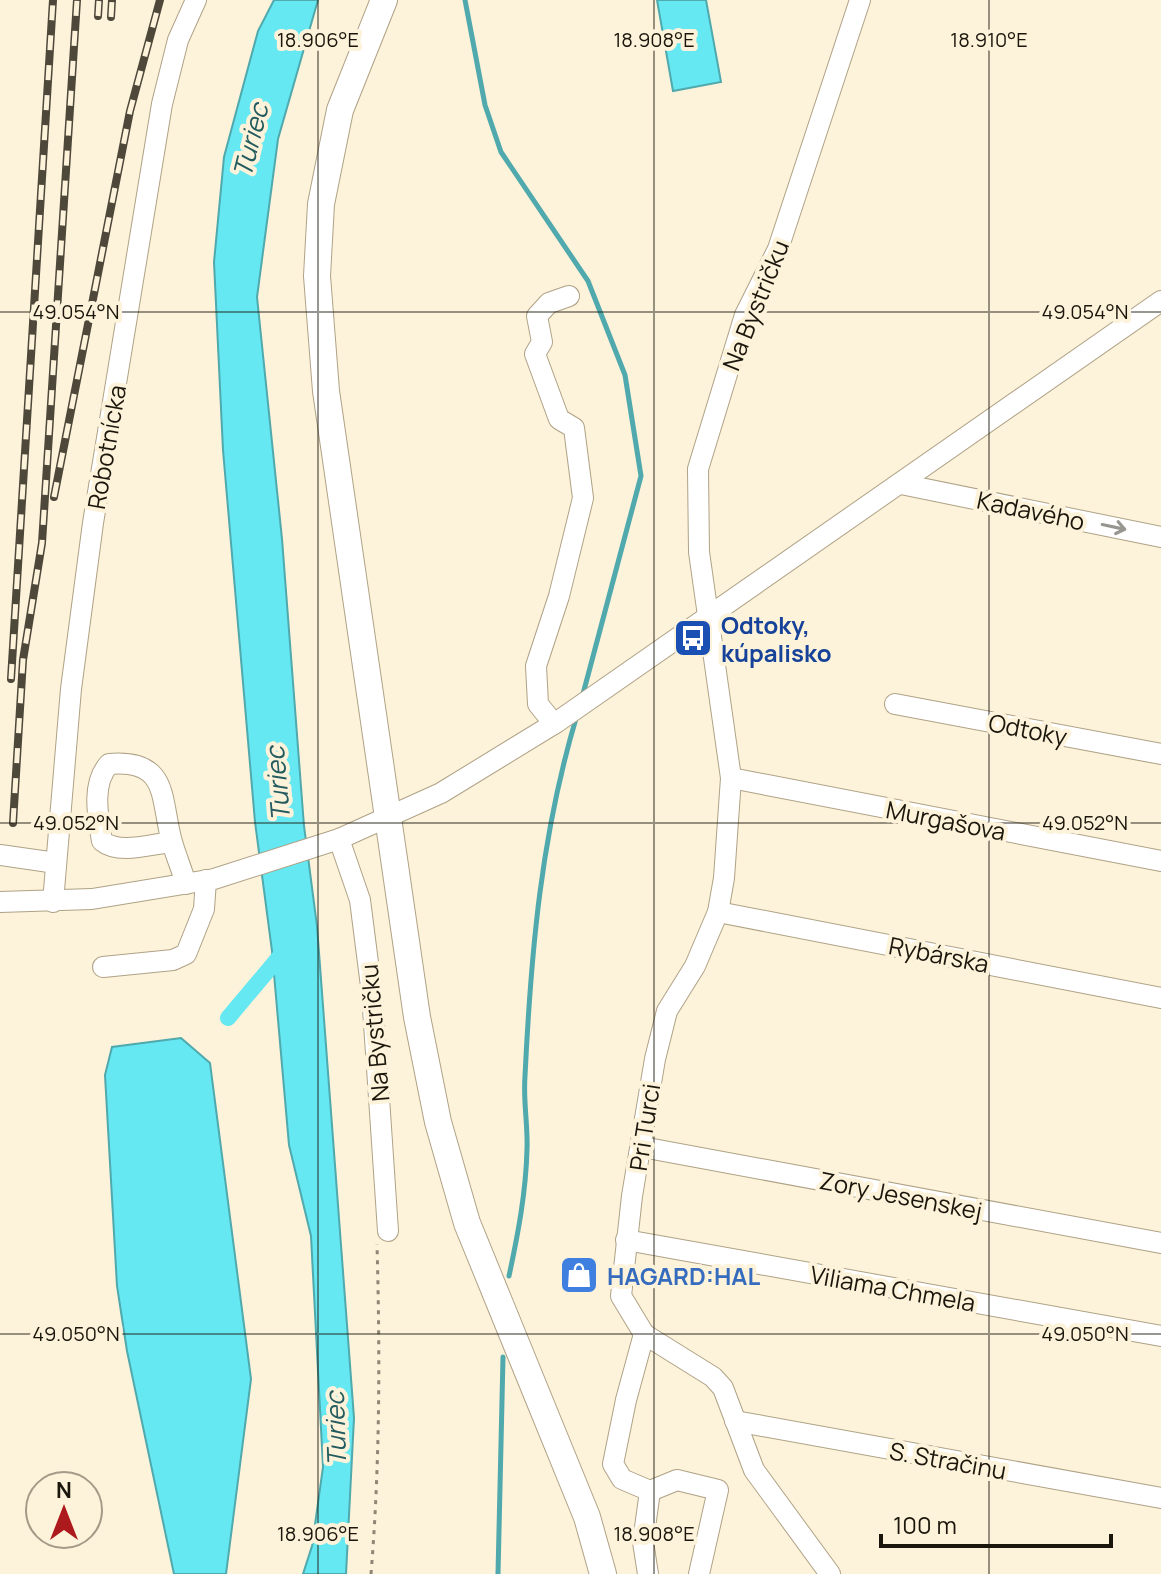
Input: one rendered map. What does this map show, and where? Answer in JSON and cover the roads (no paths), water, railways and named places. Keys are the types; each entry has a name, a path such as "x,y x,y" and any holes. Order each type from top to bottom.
{"main road":[{"path":"384,0 356,63 337,121 321,204 317,276 326,391 417,1017 449,1165 485,1269 587,1517 603,1574"}],"street":[{"name":"Robotnícka","path":"53,902 71,689 93,523 162,104 178,40 196,0"},
{"name":"Na Bystričku","path":"707,617 697,531 697,487 703,451 745,315 778,249 860,0"},
{"path":"556,723 538,704 536,666 559,596 583,498 574,428 559,419 535,354 542,342 537,316 549,303 569,296"},
{"path":"0,902 53,902 196,882 243,872 332,842 478,773 556,723 1161,301"},
{"name":"Kadavého","path":"901,484 1161,537"},
{"name":"Pri Turci","path":"707,617 731,778 718,912 695,966 667,1011 655,1059 626,1240 621,1296 644,1334 713,1377 723,1388 754,1470 830,1574"},
{"name":"Odtoky","path":"895,704 1161,754"},
{"path":"103,967 173,960 186,954 204,909 196,882 172,842 163,791 150,770 128,763 109,764 102,772 98,791 102,841 110,847 125,848 172,842"},
{"name":"Murgašova","path":"731,778 1161,861"},
{"name":"Na Bystričku","path":"332,842 360,900 380,1079 387,1227"},
{"path":"0,855 56,863"},
{"name":"Rybárska","path":"718,912 1161,998"},
{"name":"Zory Jesenskej","path":"642,1147 1161,1243"},
{"name":"Viliama Chmela","path":"626,1240 1161,1336"},
{"path":"644,1334 613,1464 622,1479 650,1491 677,1480 718,1490 699,1574"},
{"name":"S. Stračinu","path":"735,1421 1161,1498"},
{"path":"648,1574 643,1542 650,1491"}],"water":[{"name":"Turiec","path":"274,0 318,0 278,139 257,297 282,539 304,826 317,926 354,1418 346,1574 303,1574 312,1546 323,1467 311,1236 289,1145 272,951 255,822 223,450 214,262 224,157 258,31"},
{"path":"657,0 706,0 721,82 673,91"},
{"path":"181,1038 210,1063 251,1379 226,1574 174,1574 127,1351 117,1286 105,1075 112,1047"}],"waterway":[{"path":"465,0 485,105 501,152 588,281 625,375 641,476 583,694"},
{"path":"509,1276 525,1181 525,1076 540,894 555,805 577,715"},
{"path":"228,1018 286,949"},
{"path":"498,1574 503,1357"}],"railway":[{"path":"11,679 53,0"},
{"path":"13,823 23,660 42,543 77,0"},
{"path":"98,16 99,0"},
{"path":"111,17 112,0"},
{"path":"54,497 130,111 160,0"}],"place":[{"name":"Odtoky, kúpalisko","path":"693,638"},
{"name":"HAGARD:HAL","path":"579,1275"}]}
